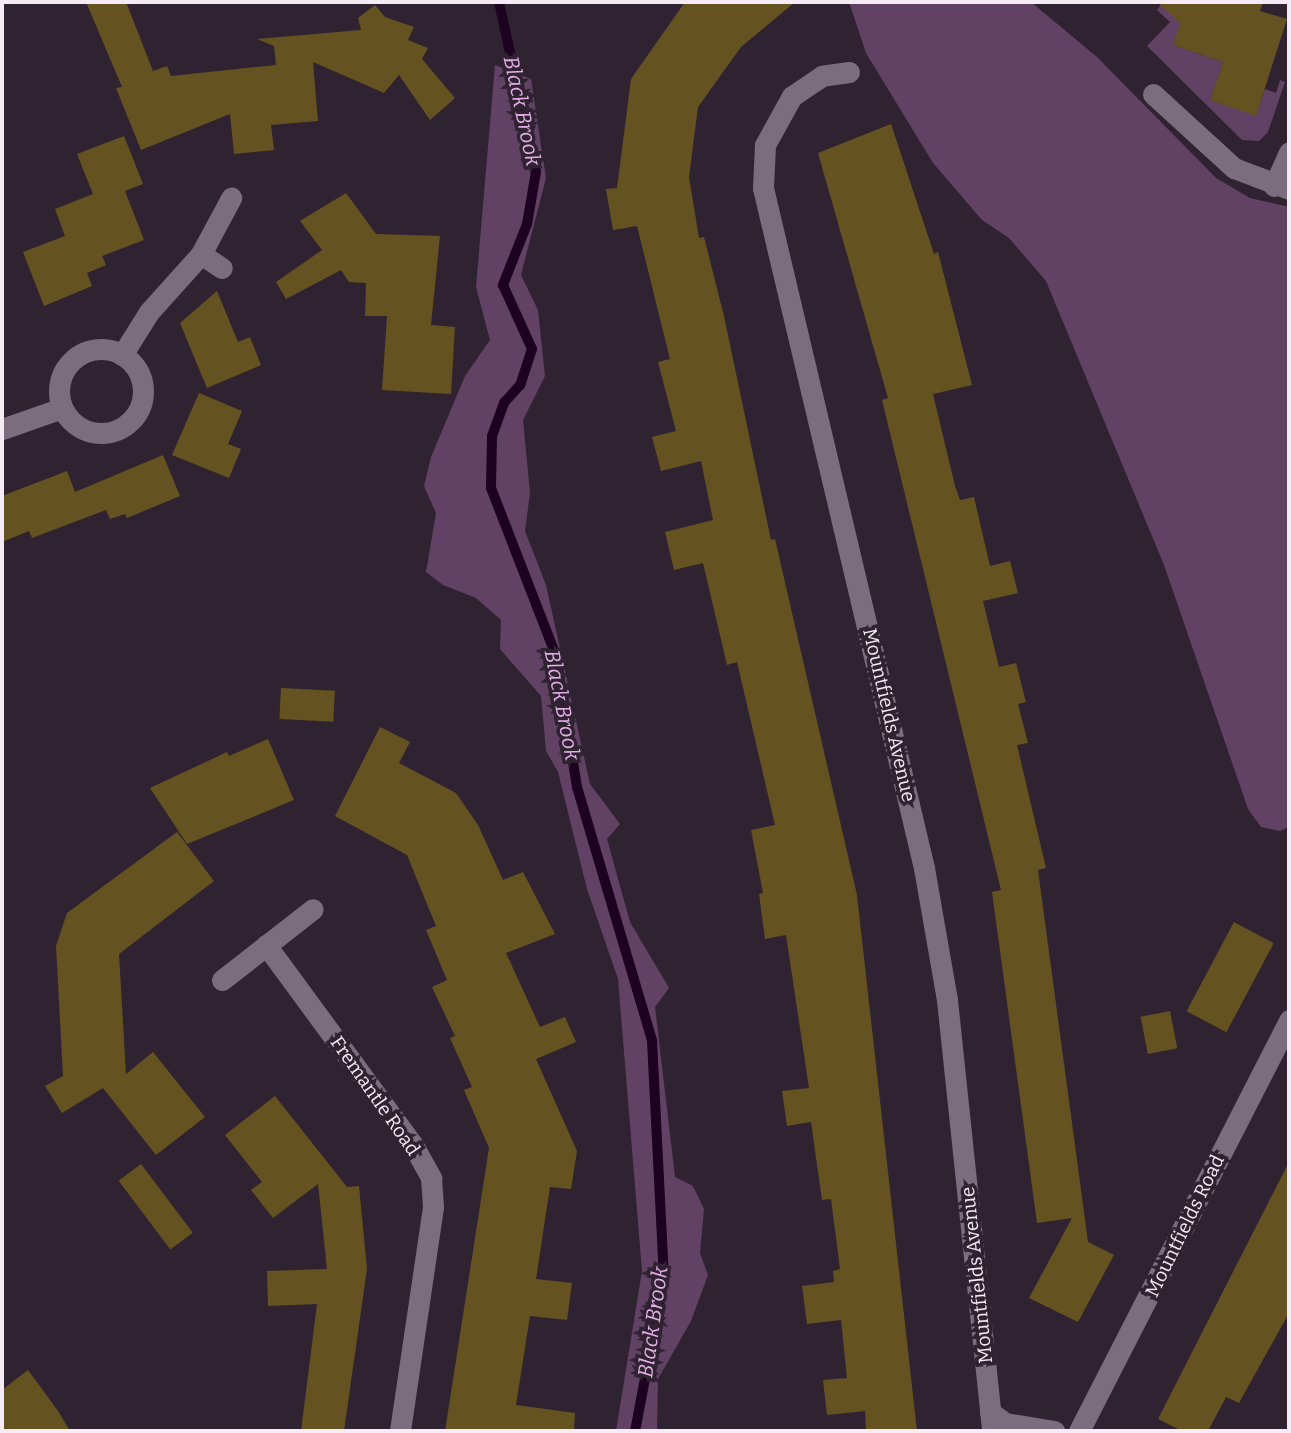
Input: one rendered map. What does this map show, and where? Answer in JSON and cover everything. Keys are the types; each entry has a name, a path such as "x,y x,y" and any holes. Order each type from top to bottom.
{"street":[{"name":"Mountfields Avenue","path":"849,72 822,76 792,96 765,145 763,188 925,868 947,1000 991,1422 1054,1431"},
{"path":"1153,94 1234,168 1282,187 1289,152"},
{"path":"122,355 149,312 201,254 231,198"},
{"path":"201,254 222,268"},
{"path":"88,351 122,355 134,364 142,387 139,410 130,423 116,431 84,430 62,408 59,391 73,360 88,351"},
{"path":"2,429 62,408"},
{"path":"222,980 313,909"},
{"name":"Fremantle Road","path":"266,945 413,1145 431,1178 433,1207 400,1431"},
{"name":"Mountfields Road","path":"1080,1431 1289,1020"}],"shaded area":[{"path":"849,2 1031,2 1097,57 1216,178 1250,198 1289,207 1289,827 1280,831 1261,827 1248,809 1164,565 1046,281 1009,238 982,220 933,163 866,53"},
{"path":"1163,2 1244,5 1179,27 1173,45 1223,62 1210,100 1256,115 1265,89 1276,93 1280,80 1285,82 1268,132 1259,141 1242,140 1147,46 1170,22 1157,10"},
{"path":"495,65 531,79 546,178 521,275 538,310 545,376 523,420 530,493 525,531 546,585 590,784 620,824 607,839 630,922 669,988 655,1007 675,1177 693,1186 704,1209 700,1253 708,1275 691,1321 658,1379 657,1431 616,1431 642,1271 618,979 587,889 558,772 546,751 541,696 500,649 501,620 476,598 443,585 426,572 436,513 424,486 431,457 465,376 490,340 476,287"}],"building":[{"path":"86,2 126,2 153,71 167,66 171,76 276,65 274,46 257,39 361,30 358,18 375,5 385,17 414,27 408,40 428,48 422,59 455,98 430,120 399,75 384,93 313,62 318,121 271,125 274,150 234,154 230,114 141,150 116,88 122,87"},
{"path":"685,2 795,2 741,47 698,107 689,177 699,238 704,237 724,316 771,540 775,539 857,895 917,1431 866,1431 865,1411 827,1415 823,1380 847,1378 841,1320 807,1324 802,1286 834,1282 833,1271 840,1269 831,1199 822,1200 811,1122 787,1126 782,1091 809,1088 786,935 765,939 759,894 763,893 751,830 775,825 737,662 727,665 703,563 674,570 665,532 713,520 701,461 661,471 652,437 676,431 658,362 670,359 637,226 613,230 606,189 617,188 631,79"},
{"path":"1157,2 1263,2 1260,11 1287,19 1256,116 1210,100 1223,62 1173,45 1180,23"},
{"path":"891,124 934,254 938,252 972,385 933,394 955,486 960,500 974,497 990,566 1010,561 1018,593 983,601 999,667 1016,663 1026,702 1018,704 1028,743 1017,745 1046,868 1038,870 1088,1242 1114,1255 1078,1322 1029,1298 1072,1218 1037,1223 992,892 1001,890 882,400 888,398 818,153"},
{"path":"124,136 143,184 125,191 144,240 102,256 106,265 87,273 92,286 44,306 23,252 65,236 55,209 93,194 77,154"},
{"path":"346,193 376,234 440,236 431,325 455,327 451,394 382,390 387,316 365,316 366,283 349,282 341,270 286,299 276,282 322,250 300,221"},
{"path":"217,291 238,342 250,337 261,365 207,388 180,323"},
{"path":"199,393 242,411 228,444 241,449 229,478 172,455"},
{"path":"163,455 180,496 127,518 125,514 110,519 106,510 32,538 29,531 2,542 2,496 67,471 75,492"},
{"path":"281,688 335,691 333,722 279,719"},
{"path":"380,727 410,742 399,763 456,793 478,825 503,880 523,872 555,934 506,953 540,1027 565,1017 576,1042 536,1059 577,1151 571,1189 550,1187 536,1279 572,1283 567,1320 530,1316 516,1405 575,1413 574,1431 445,1431 489,1148 464,1090 472,1087 450,1038 455,1036 432,987 447,980 426,930 436,926 407,855 335,816"},
{"path":"268,739 294,800 187,844 150,788 227,752 229,756"},
{"path":"177,832 214,881 119,954 126,1074 153,1052 205,1117 156,1155 103,1088 62,1113 45,1086 63,1076 56,946 67,913"},
{"path":"1234,922 1274,943 1226,1032 1187,1011"},
{"path":"1170,1011 1177,1048 1148,1054 1141,1017"},
{"path":"275,1096 347,1187 359,1186 367,1269 344,1431 301,1431 317,1304 268,1306 267,1271 327,1269 318,1184 273,1218 251,1190 262,1182 225,1135"},
{"path":"1289,1162 1289,1313 1239,1403 1226,1397 1208,1431 1182,1431 1158,1419"},
{"path":"141,1164 193,1233 170,1250 119,1181"},
{"path":"28,1370 70,1431 2,1431 2,1390"}],"waterway":[{"name":"Black Brook","path":"499,2 536,172 527,224 503,285 532,349 520,385 504,403 492,436 491,488 556,656 577,787 652,1041 664,1278 635,1431"}]}
